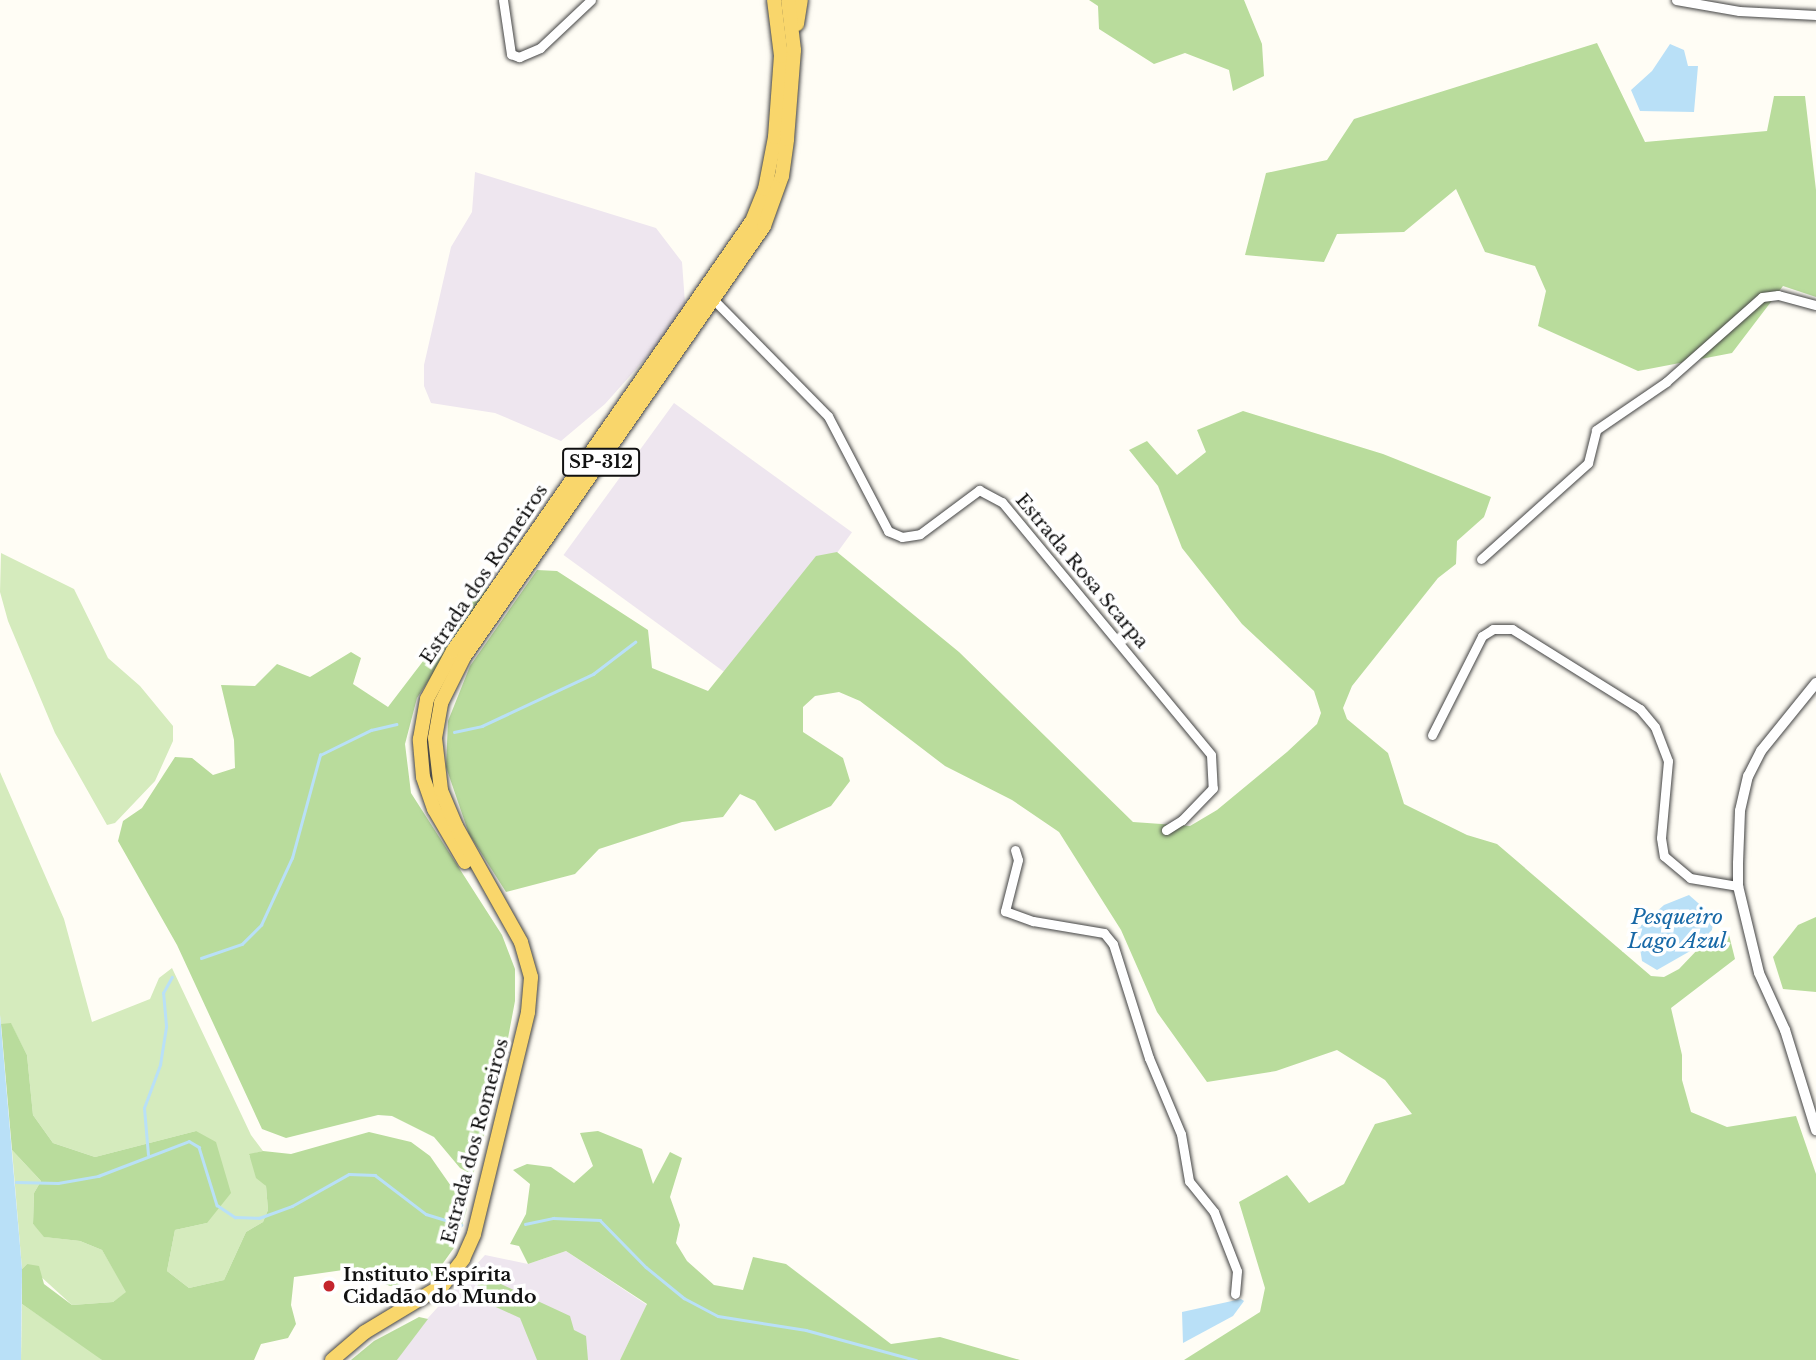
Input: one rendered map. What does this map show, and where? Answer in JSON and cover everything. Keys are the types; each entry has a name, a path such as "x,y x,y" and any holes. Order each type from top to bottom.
{"main road":[{"name":"Estrada dos Romeiros","path":"505,913 468,866 428,795 420,738 427,699 453,651 752,221 767,181 775,137 781,56 774,0"},
{"name":"Estrada dos Romeiros","path":"332,1360 365,1332 443,1285 469,1248 531,995 528,959 456,826 442,790 435,738 441,703 464,657 754,243 777,193 787,139 794,50 788,0"},
{"path":"794,50 801,0"}],"street":[{"path":"503,0 510,54 515,57 540,48 591,0"},
{"path":"1676,0 1739,11 1816,15"},
{"path":"1481,559 1588,463 1596,430 1666,382 1762,297 1778,295 1816,305"},
{"name":"Estrada Rosa Scarpa","path":"715,301 828,416 875,514 893,535 920,534 979,490 1002,502 1210,755 1213,788 1182,820 1166,830"},
{"path":"1432,734 1482,636 1493,629 1512,629 1640,709 1655,727 1668,761 1661,838 1664,856 1690,878 1738,886"},
{"path":"1816,683 1761,751 1748,776 1740,811 1738,886 1759,972 1785,1030 1816,1130"},
{"path":"1015,850 1018,860 1005,911 1033,921 1104,933 1113,944 1149,1058 1181,1134 1189,1181 1214,1212 1237,1271 1235,1294"}],"shaded area":[{"path":"475,172 656,228 682,262 685,303 678,322 605,404 561,441 495,413 431,403 424,386 424,365 451,247 472,212"},
{"path":"674,403 852,532 741,684 563,555"},
{"path":"566,1251 647,1305 620,1360 397,1360 409,1339 485,1255 528,1264"}],"green space":[{"path":"1089,0 1244,0 1262,44 1264,76 1233,91 1229,70 1185,53 1154,64 1099,29 1098,6"},
{"path":"1597,43 1645,142 1767,131 1774,96 1805,96 1816,190 1816,297 1783,286 1732,353 1638,371 1538,326 1546,291 1535,266 1485,252 1456,189 1404,232 1337,234 1324,262 1245,255 1266,173 1327,160 1354,119"},
{"path":"1243,411 1383,454 1491,497 1484,517 1457,541 1456,564 1438,578 1352,686 1343,708 1347,719 1388,753 1404,804 1467,835 1497,844 1651,976 1664,977 1679,969 1700,947 1729,935 1735,959 1671,1008 1682,1055 1682,1080 1691,1112 1727,1127 1796,1116 1816,1174 1816,1360 1184,1360 1260,1312 1265,1288 1239,1202 1287,1175 1309,1203 1344,1184 1375,1124 1412,1114 1385,1080 1337,1050 1276,1071 1207,1082 1157,1012 1121,930 1059,832 1012,800 945,766 860,701 839,692 815,696 803,707 803,732 843,758 850,781 831,806 775,831 755,801 740,794 723,817 682,822 599,849 575,874 506,892 469,834 446,767 448,721 470,666 537,570 557,571 648,630 652,668 708,691 816,556 837,552 959,652 1133,822 1190,826 1217,810 1287,752 1317,724 1321,713 1314,691 1242,624 1182,548 1158,486 1129,450 1147,441 1177,475 1206,452 1197,430"},
{"path":"1,553 74,589 108,658 140,686 173,726 173,741 155,781 115,823 107,825 55,733 8,621 0,592"},
{"path":"482,584 489,589 417,698 405,744 411,793 502,935 515,969 515,1001 502,1070 473,1175 460,1168 434,1137 392,1116 378,1115 286,1138 262,1129 177,945 118,841 123,821 142,808 175,757 192,758 213,775 235,768 234,740 221,685 255,686 277,664 310,677 351,652 361,658 353,684 388,707"},
{"path":"0,772 64,919 92,1022 150,999 159,978 172,968 251,1135 263,1151 249,1155 266,1186 268,1210 263,1222 246,1232 224,1280 189,1288 167,1271 175,1230 207,1223 196,1131 95,1157 53,1143 33,1115 27,1055 11,1024 1,1024 0,1015"},
{"path":"1816,917 1816,992 1783,989 1773,957 1798,925"},
{"path":"11,1023 27,1055 33,1115 53,1143 95,1157 196,1131 216,1142 231,1193 207,1223 175,1230 167,1271 189,1288 224,1280 246,1232 263,1222 268,1210 266,1186 256,1178 249,1154 263,1151 291,1154 369,1132 411,1142 430,1156 467,1209 456,1245 436,1273 423,1282 390,1286 350,1269 294,1277 291,1305 296,1324 288,1338 261,1344 254,1360 102,1360 22,1304 22,1269 27,1264 39,1266 44,1284 72,1305 113,1302 126,1292 102,1250 80,1241 44,1237 33,1224 34,1193 41,1181 12,1150 1,1024"},
{"path":"598,1131 642,1149 653,1184 670,1152 682,1158 670,1197 680,1225 676,1243 687,1261 714,1285 743,1290 753,1257 786,1264 891,1344 940,1337 1020,1360 620,1360 647,1304 566,1251 528,1264 519,1246 510,1244 526,1214 530,1184 513,1170 527,1164 551,1167 574,1183 593,1166 580,1133"},
{"path":"12,1150 41,1181 34,1193 33,1224 45,1237 80,1241 102,1250 127,1292 113,1302 72,1305 27,1264 22,1269"},
{"path":"490,1279 570,1316 574,1330 586,1336 588,1360 537,1360 520,1318 474,1297 478,1284"},
{"path":"22,1304 101,1358 102,1360 21,1360"},
{"path":"419,1317 428,1319 397,1360 351,1360 374,1341"}],"water":[{"path":"1670,44 1684,50 1688,66 1698,66 1694,112 1640,111 1631,90 1652,71"},
{"name":"Pesqueiro Lago Azul","path":"1689,895 1714,917 1712,930 1692,950 1657,970 1642,961 1637,929 1664,905"},
{"path":"0,1015 22,1269 21,1360 0,1360"},
{"path":"1241,1299 1244,1301 1233,1316 1183,1343 1182,1312"}],"waterway":[{"path":"454,732 482,726 593,674 635,642"},
{"path":"201,958 242,944 261,925 292,858 320,755 371,730 396,724"},
{"path":"148,1155 144,1108 160,1065 166,1026 163,993 172,977"},
{"path":"16,1182 58,1183 98,1176 189,1141 199,1147 217,1205 235,1217 259,1218 292,1206 349,1174 375,1175 426,1214 461,1225"},
{"path":"525,1224 553,1218 600,1220 646,1267 684,1298 718,1316 806,1330 916,1360"}],"place":[{"name":"Instituto Espírita Cidadão do Mundo","path":"329,1286"}]}
